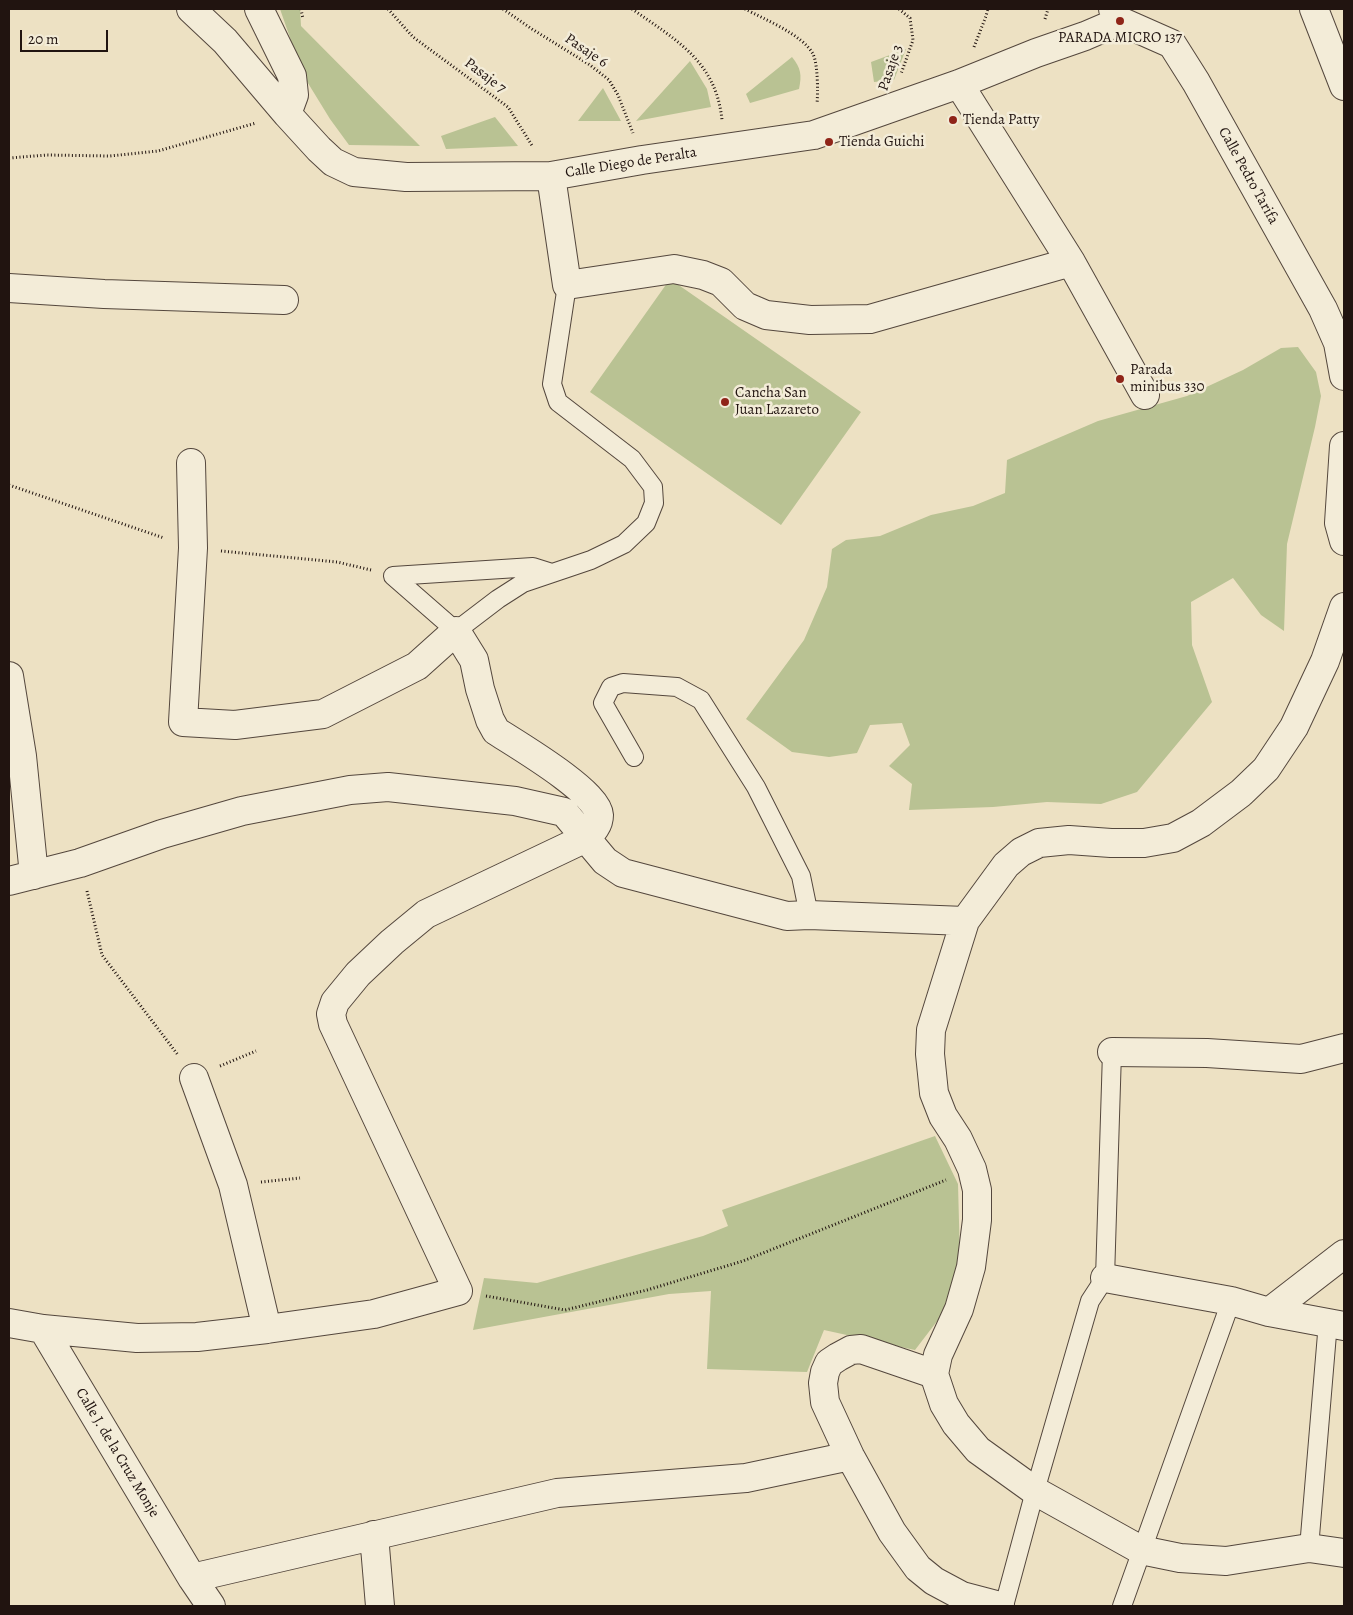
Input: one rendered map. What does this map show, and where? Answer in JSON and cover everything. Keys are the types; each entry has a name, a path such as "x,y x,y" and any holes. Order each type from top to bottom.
{"street":[{"name":"Calle Diego de Peralta","path":"191,9 225,41 287,114 333,162 354,172 406,177 551,176 642,160 814,135 889,110 1085,36 1116,15"},
{"path":"259,9 292,76 294,95 287,114"},
{"path":"1314,9 1344,86"},
{"name":"Calle Pedro Tarifa","path":"1116,15 1172,44 1196,82 1323,309 1338,343 1344,376"},
{"path":"959,84 1071,262 1145,395"},
{"path":"551,176 567,285 674,269 703,275 721,282 745,306 766,315 810,320 870,319 1071,262"},
{"path":"9,288 104,294 284,300"},
{"path":"1344,446 1339,523 1344,541"},
{"path":"9,1324 137,1338 197,1337 374,1314 458,1291 333,1024 332,1014 335,1002 358,974 426,914 586,838 597,826 599,813 590,798 576,785 496,731 485,704 474,660 456,632 417,666 323,714 235,725 183,722 193,548 191,463"},
{"path":"1344,607 1325,661 1294,726 1266,769 1241,793 1202,823 1173,838 1144,843 1069,840 1039,843 1021,852 1006,865 965,921 931,1030 930,1054 934,1093 943,1116 958,1139 972,1169 977,1190 977,1210 971,1266 959,1309 938,1355 934,1374 944,1404 956,1424 978,1450 1035,1491 1141,1550 1180,1558 1226,1561 1309,1548 1344,1553"},
{"path":"9,676 22,756 21,878 80,863 162,834 242,811 350,790 388,787 515,801 564,812 605,861 623,873 787,916 809,915 965,921"},
{"path":"1112,1052 1207,1053 1301,1059 1344,1048"},
{"path":"194,1078 233,1185 267,1329"},
{"path":"1269,1312 1344,1254"},
{"path":"1105,1278 1231,1301 1269,1312 1336,1324"},
{"name":"Calle J. de la Cruz Monje","path":"43,1329 192,1578 211,1606"},
{"path":"934,1374 861,1349 851,1350 829,1364 823,1383 825,1402 850,1456 892,1532 918,1568 934,1581 962,1596 1002,1606"},
{"path":"192,1578 557,1493 746,1478 850,1456"},
{"path":"374,1535 380,1606"}],"lane":[{"path":"393,576 456,632 498,599 523,583 591,560 624,544 646,523 654,503 653,487 632,459 558,402 552,384 567,285"},
{"path":"393,576 534,567 552,574"},
{"path":"634,757 603,703 611,687 623,683 677,687 701,700 756,787 801,876 809,915"},
{"path":"1002,1606 1090,1301 1105,1278 1112,1052"},
{"path":"1122,1606 1231,1301"},
{"path":"1309,1548 1336,1324"}],"path":[{"path":"301,9 303,18"},
{"name":"Pasaje 7","path":"388,9 413,37 508,107 551,176"},
{"name":"Pasaje 6","path":"503,9 590,65 609,80 630,122 642,160"},
{"path":"632,9 686,48 705,69 714,84 721,105 725,148"},
{"path":"745,9 803,41 814,55 819,90 814,135"},
{"name":"Pasaje 3","path":"889,110 913,40 910,18 899,9"},
{"path":"9,158 47,155 110,156 158,151 287,114"},
{"path":"9,485 193,548 337,562 393,576"},
{"path":"80,863 102,955 194,1078 256,1051"},
{"path":"458,1291 564,1310 647,1290 743,1261 972,1169"},
{"path":"233,1185 300,1178"}],"green space":[{"path":"280,9 300,9 301,26 420,146 349,145 330,119 303,75"},
{"path":"906,49 894,80 874,82 871,62"},
{"path":"792,57 800,72 799,89 750,103 746,94"},
{"path":"690,61 707,89 711,107 636,121"},
{"path":"603,88 621,121 578,121"},
{"path":"495,117 518,146 446,149 441,136"},
{"name":"Cancha San Juan Lazareto","path":"670,279 861,412 781,525 590,392"},
{"path":"1298,347 1316,372 1321,396 1287,544 1284,631 1261,615 1233,578 1191,602 1192,645 1212,702 1137,792 1101,804 1047,802 993,807 909,810 912,784 889,766 910,745 902,723 870,725 857,753 829,757 792,752 746,719 804,640 827,587 832,549 846,540 880,536 931,515 973,506 1005,493 1007,460 1098,421 1187,396 1243,370 1281,348"},
{"path":"935,1136 958,1184 960,1260 941,1316 915,1350 824,1330 807,1372 707,1369 711,1291 669,1294 473,1330 484,1278 537,1283 703,1236 728,1226 722,1210"}],"place":[{"name":"PARADA MICRO 137","path":"1120,21"},
{"name":"Tienda Patty","path":"953,120"},
{"name":"Tienda Guichi","path":"829,142"},
{"name":"Parada minibus 330","path":"1120,379"},
{"name":"Cancha San Juan Lazareto","path":"725,402"}]}
